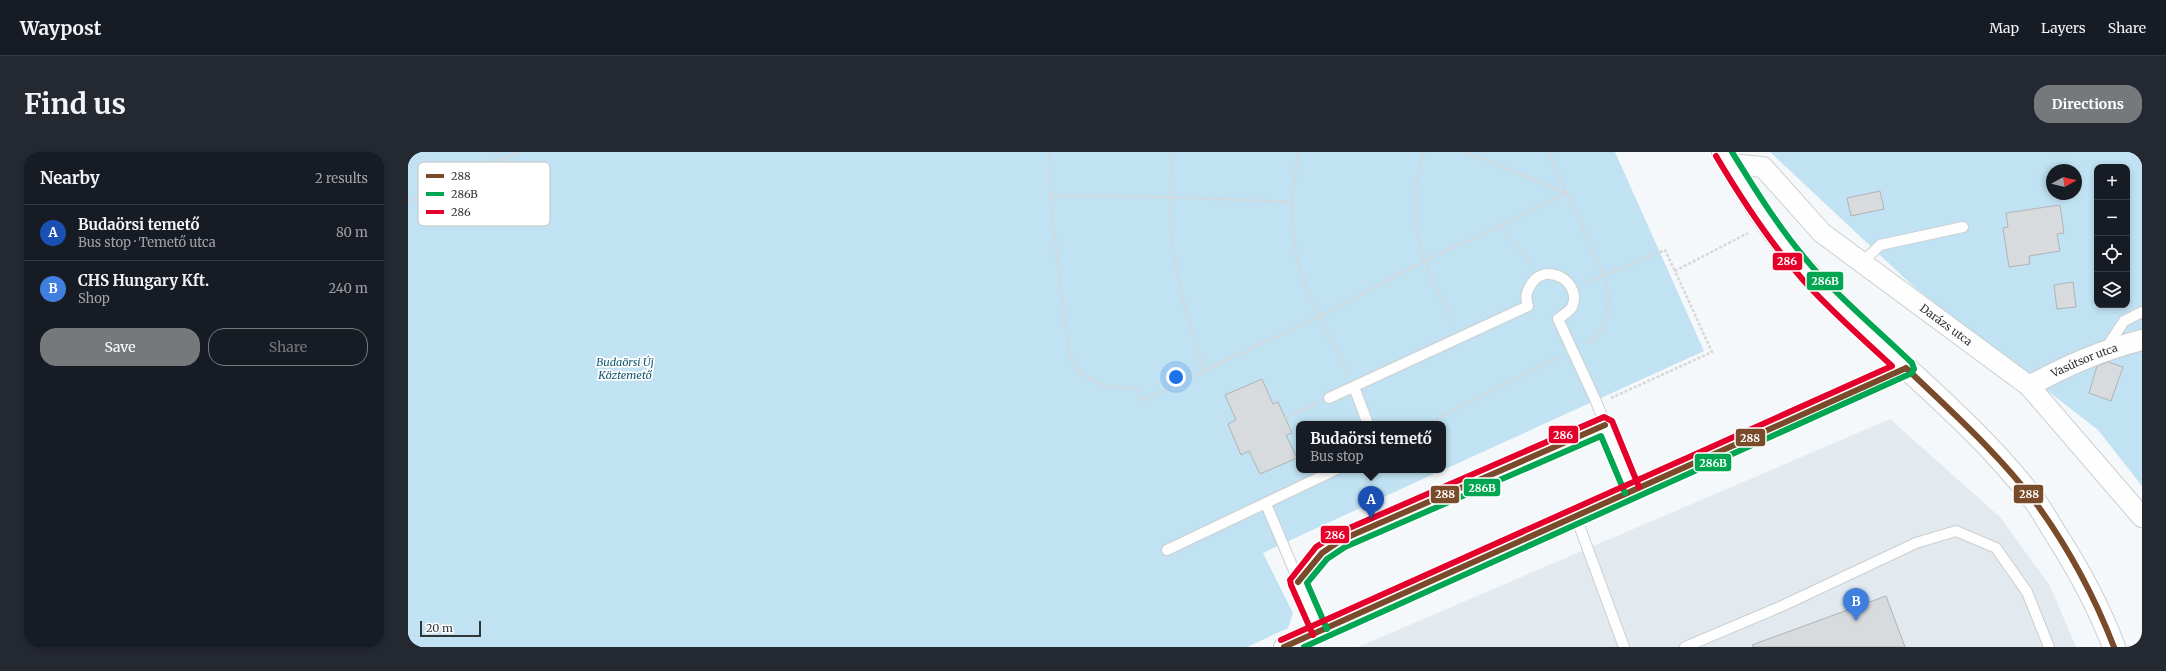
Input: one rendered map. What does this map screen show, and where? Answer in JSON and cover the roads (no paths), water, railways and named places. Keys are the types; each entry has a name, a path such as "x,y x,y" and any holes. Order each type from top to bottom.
{"street":[{"path":"1731,156 1768,223 1797,262 1829,296 1977,436 2036,502 2082,576 2100,612 2114,647"},
{"name":"Darázs utca","path":"1731,156 1763,167 1822,234 2030,386 2142,517"},
{"name":"Vasútsor utca","path":"2030,386 2065,366 2105,350 2142,340"},
{"path":"1284,647 1906,368"}],"lane":[{"path":"1862,263 1880,245 1963,227"},
{"path":"1329,398 1462,338 1528,306 1527,292 1535,279 1540,275 1556,274 1568,282 1574,298 1572,308 1558,319 1597,404 1632,490"},
{"path":"2105,350 2124,321 2142,312"},
{"path":"1354,387 1367,421"},
{"path":"1298,582 1322,553 1341,540 1605,425"},
{"path":"1166,550 1329,473"},
{"path":"1266,504 1320,632"},
{"path":"1576,517 1624,647"},
{"path":"1685,647 1782,606 1916,543 1956,532 1996,548 2027,592 2048,647"}],"place":[{"name":"Budaörsi temető","path":"1371,519"},
{"name":"CHS Hungary Kft.","path":"1856,621"}],"park label":[{"name":"Budaörsi Új Köztemető","path":"625,368"}]}
